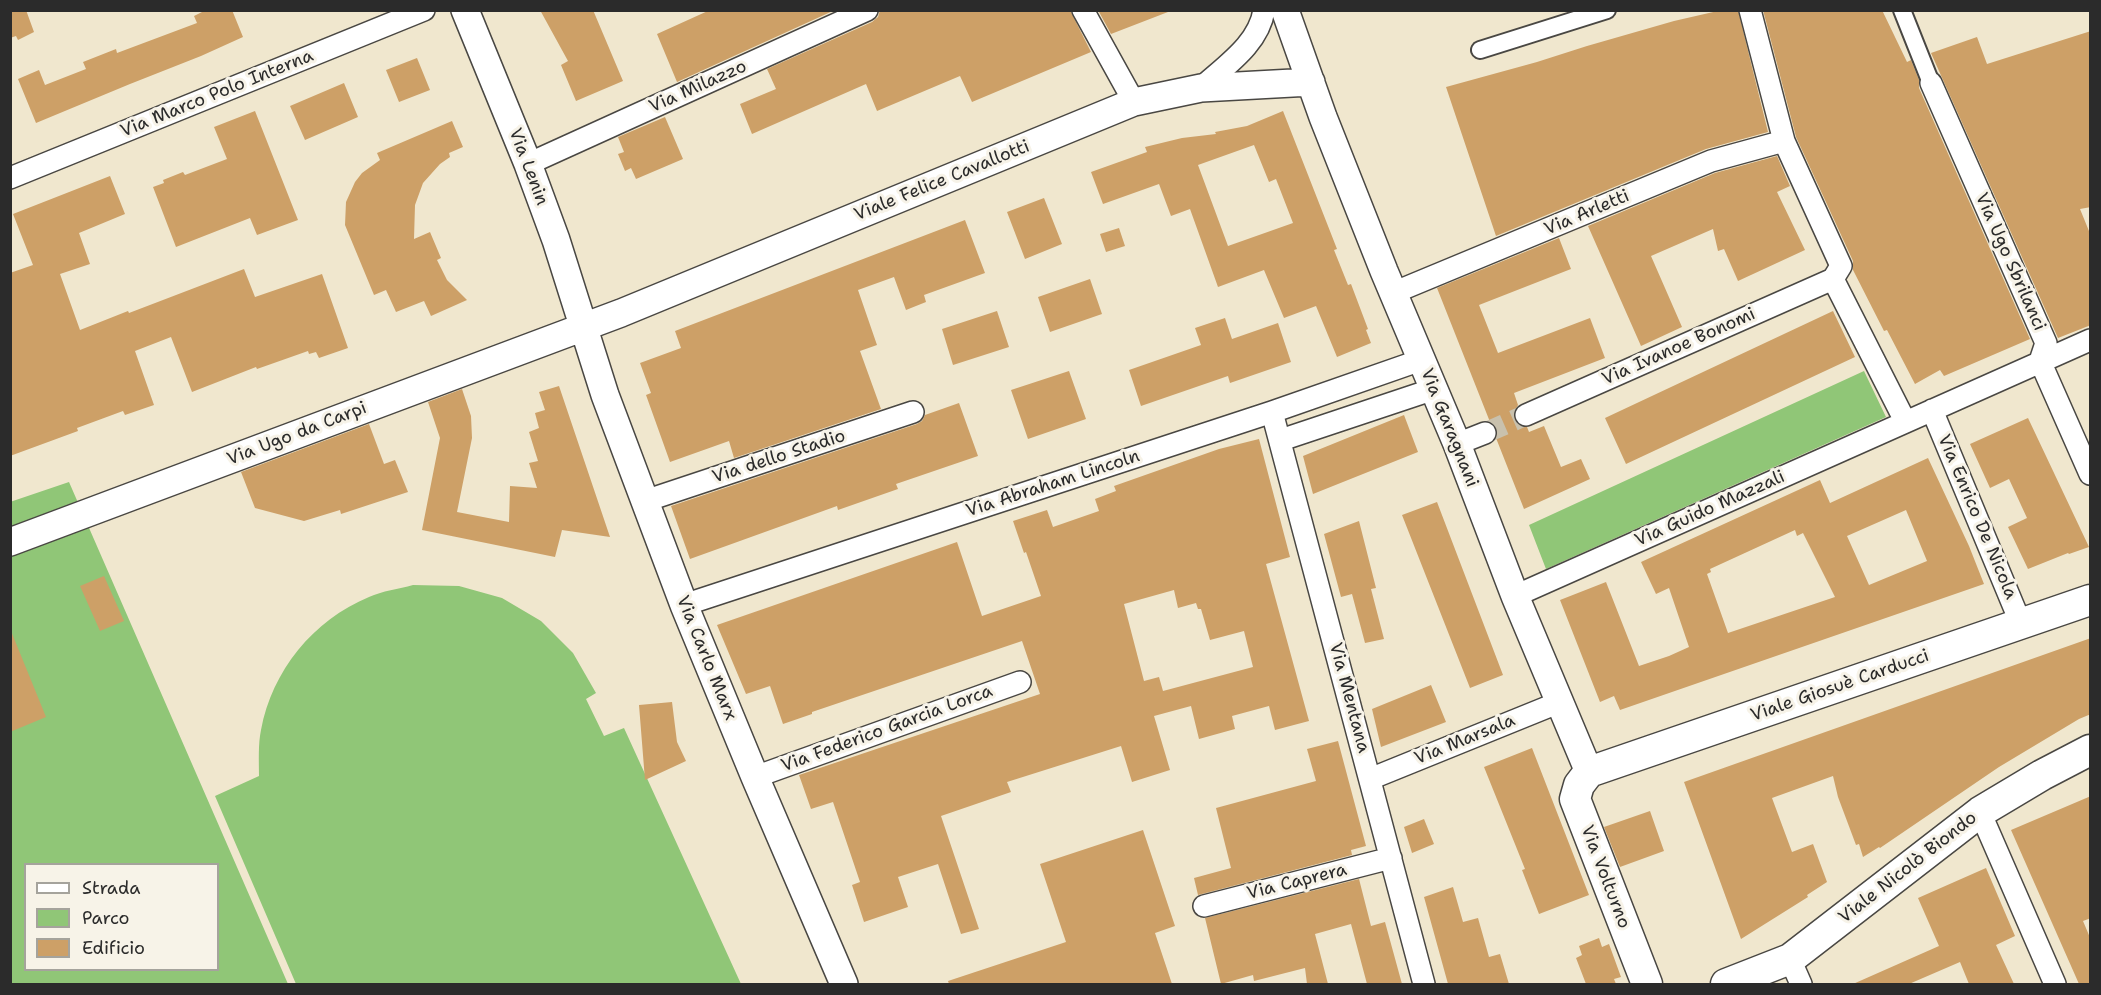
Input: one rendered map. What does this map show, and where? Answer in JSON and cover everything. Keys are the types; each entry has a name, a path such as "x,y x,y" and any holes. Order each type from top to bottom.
{"main road":[{"name":"Viale Giosuè Carducci","path":"1589,772 2091,600"},
{"name":"Viale Nicolò Biondo","path":"1726,984 1795,972 1980,812 2042,775 2091,750"},
{"name":"Via Volturno","path":"1589,772 1579,785 1575,799 1647,984"}],"street":[{"name":"Via Marco Polo Interna","path":"10,178 424,10"},
{"name":"Via Lenin","path":"465,10 528,164 556,240 583,326"},
{"name":"Via Milazzo","path":"528,164 867,10"},
{"path":"1083,10 1134,102"},
{"path":"1201,88 1241,52 1262,24 1264,10"},
{"name":"Via Garagnani","path":"1285,10 1323,117 1393,293 1434,389 1515,596 1589,772"},
{"path":"1480,50 1607,10"},
{"path":"1750,10 1784,141 1841,266 1833,279 1905,421"},
{"path":"1902,10 1931,83"},
{"name":"Viale Felice Cavallotti","path":"583,326 621,313 1134,102 1201,88 1311,82"},
{"name":"Via Ugo Sbrilanci","path":"1931,83 2046,344 2040,361 2091,474"},
{"name":"Via Arletti","path":"1393,293 1712,161 1784,141"},
{"name":"Via Ivanoe Bonomi","path":"1526,415 1833,279"},
{"name":"Via Carlo Marx","path":"583,326 605,395 684,605 844,984"},
{"name":"Via Ugo da Carpi","path":"10,542 583,326"},
{"name":"Via Guido Mazzali","path":"1515,596 2091,340"},
{"name":"Via Abraham Lincoln","path":"684,605 1272,412 1421,360"},
{"path":"1281,440 1434,389"},
{"name":"Via Enrico De Nicola","path":"1932,410 2021,624"},
{"name":"Via dello Stadio","path":"645,501 913,412"},
{"name":"Via Mentana","path":"1272,412 1424,984"},
{"path":"1456,444 1485,433"},
{"name":"Via Federico Garcia Lorca","path":"755,777 1020,681"},
{"name":"Via Marsala","path":"1370,779 1560,702"},
{"path":"1980,812 2055,984"},
{"name":"Via Caprera","path":"1204,906 1391,858"}],"green space":[{"path":"1864,371 1886,417 1546,569 1529,525"},
{"path":"69,482 288,984 11,984 10,502"},
{"path":"413,585 459,586 502,598 541,621 573,653 596,693 586,699 604,736 624,728 741,984 296,984 215,796 259,776 259,741 267,708 285,668 313,634 330,619 369,597"}],"building":[{"path":"10,10 26,10 34,32 18,40 16,36 10,38"},
{"path":"206,10 232,10 243,37 36,123 18,79 39,70 45,85 86,69 83,62 116,49 117,53 197,23 194,16"},
{"path":"540,10 593,10 623,81 576,101 561,65 568,61"},
{"path":"710,10 835,10 677,82 657,34"},
{"path":"880,10 1070,10 1091,52 972,102 960,76 877,111 866,84 752,134 740,104 776,89 767,69 872,22 878,17"},
{"path":"1098,10 1168,10 1168,12 1111,34"},
{"path":"1722,10 1738,10 1768,132 1706,149 1496,236 1446,87 1674,21"},
{"path":"1763,10 1882,10 1907,62 1911,60 1919,80 1919,88 2030,339 1944,376 1940,370 1915,384 1887,330 1884,331 1853,270 1853,261 1796,137"},
{"path":"2091,31 2091,207 2080,209 2091,236 2091,325 2058,338 1931,53 1977,37 1987,64"},
{"path":"417,58 430,90 399,102 386,70"},
{"path":"344,83 358,117 305,140 290,106"},
{"path":"255,111 298,220 257,235 250,218 176,247 153,187 183,172 185,175 227,159 214,127"},
{"path":"1283,111 1337,249 1334,250 1348,285 1351,284 1371,343 1337,357 1316,306 1284,318 1264,270 1218,287 1190,209 1171,216 1159,184 1103,204 1091,172 1147,152 1145,147 1247,126","holes":["1254,145 1269,182 1276,179 1293,223 1228,246 1198,165"]},
{"path":"665,117 683,159 636,179 631,168 625,171 618,154 624,152 618,137"},
{"path":"452,121 463,147 449,153 450,157 440,164 423,183 415,205 414,239 430,232 441,258 437,260 447,280 467,300 431,316 424,301 396,312 386,290 374,295 345,225 346,202 362,173 380,160 377,153"},
{"path":"1777,156 1790,186 1777,192 1805,250 1738,281 1724,249 1718,251 1713,229 1651,256 1682,327 1641,346 1588,226 1715,173"},
{"path":"110,176 125,214 79,233 90,264 60,274 80,330 244,269 255,297 322,274 348,348 319,358 316,352 309,354 308,351 257,369 256,367 192,392 171,337 135,351 154,405 125,415 123,411 77,428 78,431 10,456 10,273 33,265 13,214"},
{"path":"1044,198 1062,244 1025,259 1007,212"},
{"path":"965,220 985,273 924,295 926,302 906,310 894,277 858,290 877,345 860,351 881,409 734,458 729,441 670,462 646,395 651,393 640,363 681,348 675,331"},
{"path":"1119,228 1125,246 1106,252 1100,234"},
{"path":"1559,238 1571,269 1479,305 1498,353 1590,318 1605,358 1514,393 1518,405 1513,414 1518,425 1527,427 1529,432 1544,426 1561,467 1581,459 1590,479 1524,509 1496,438 1497,429 1490,422 1437,288"},
{"path":"1090,279 1102,314 1050,332 1038,297"},
{"path":"997,311 1009,347 953,365 942,329"},
{"path":"1833,311 1855,357 1626,464 1605,418"},
{"path":"1225,318 1232,339 1278,323 1291,362 1230,383 1228,376 1141,406 1129,370 1201,345 1195,328"},
{"path":"1069,371 1086,419 1028,439 1011,390"},
{"path":"559,386 610,537 562,530 555,557 422,530 440,438 428,402 462,389 471,416 472,438 457,512 509,522 510,486 537,488 529,463 538,461 529,432 539,428 535,413 545,410 539,392"},
{"path":"959,403 978,456 896,484 898,489 838,510 837,506 690,559 671,506 917,424 925,415"},
{"path":"1404,415 1418,452 1313,494 1303,456"},
{"path":"2028,418 2089,547 2028,569 2008,527 2027,518 2009,479 1990,488 1970,444"},
{"path":"369,424 384,464 395,460 408,492 341,514 340,510 304,521 255,508 241,472"},
{"path":"1259,439 1290,557 1266,564 1309,721 1275,730 1269,706 1232,716 1235,729 1199,739 1191,706 1154,716 1170,770 1132,782 1121,746 1007,782 1011,792 941,816 979,929 961,934 938,864 898,877 908,907 864,922 852,885 860,882 833,802 811,809 799,775 1040,694 1022,641 812,712 812,714 783,724 770,686 746,694 717,625 957,542 982,616 1041,596 1013,521 1047,510 1053,527 1099,511 1095,499 1116,491 1114,486 1219,449","holes":["1174,590 1178,608 1196,603 1198,609 1201,609 1210,640 1244,631 1253,667 1163,691 1159,677 1144,681 1124,604"]},
{"path":"1928,458 1984,584 1620,710 1614,696 1600,702 1560,600 1606,582 1639,666 1669,656 1689,647 1669,588 1656,594 1641,562 1820,480 1830,503","holes":["1906,510 1927,561 1869,585 1847,536","1795,530 1797,536 1803,533 1835,597 1728,633 1707,574 1711,572 1710,569"]},
{"path":"1437,502 1503,675 1470,688 1402,515"},
{"path":"1359,521 1376,588 1371,589 1384,639 1365,643 1352,594 1341,597 1324,534"},
{"path":"104,576 124,621 100,631 80,586"},
{"path":"10,632 46,717 10,732"},
{"path":"2091,638 2091,714 1999,767 1880,848 1863,857 1859,844 1856,845 1838,797 1833,776 1772,798 1792,852 1813,844 1827,882 1807,895 1808,897 1741,939 1684,782"},
{"path":"1431,685 1446,722 1381,747 1372,709"},
{"path":"672,702 677,742 686,761 645,780 639,705"},
{"path":"1338,741 1366,846 1351,850 1352,855 1198,895 1194,878 1231,868 1216,808 1316,781 1307,749"},
{"path":"1532,748 1589,895 1539,914 1522,870 1525,869 1484,767"},
{"path":"2091,796 2091,918 2083,921 2091,940 2091,984 2079,984 2011,830"},
{"path":"1650,811 1664,851 1620,867 1604,827"},
{"path":"1424,819 1434,844 1412,853 1404,827"},
{"path":"1143,830 1175,926 1155,933 1172,984 949,984 948,981 1066,942 1040,864"},
{"path":"1986,868 2015,936 1996,945 2014,984 1969,984 1960,962 1909,984 1853,984 1939,946 1918,898"},
{"path":"1359,879 1371,926 1385,922 1402,984 1367,984 1351,924 1315,934 1328,984 1307,984 1305,968 1254,981 1253,975 1221,984 1205,918"},
{"path":"1453,887 1463,922 1478,918 1489,957 1500,954 1509,984 1448,984 1424,897"},
{"path":"1599,938 1602,947 1609,944 1621,977 1614,979 1616,984 1586,984 1576,958 1582,955 1579,946"}],"tunnel":[{"path":"1485,433 1526,415"}]}
